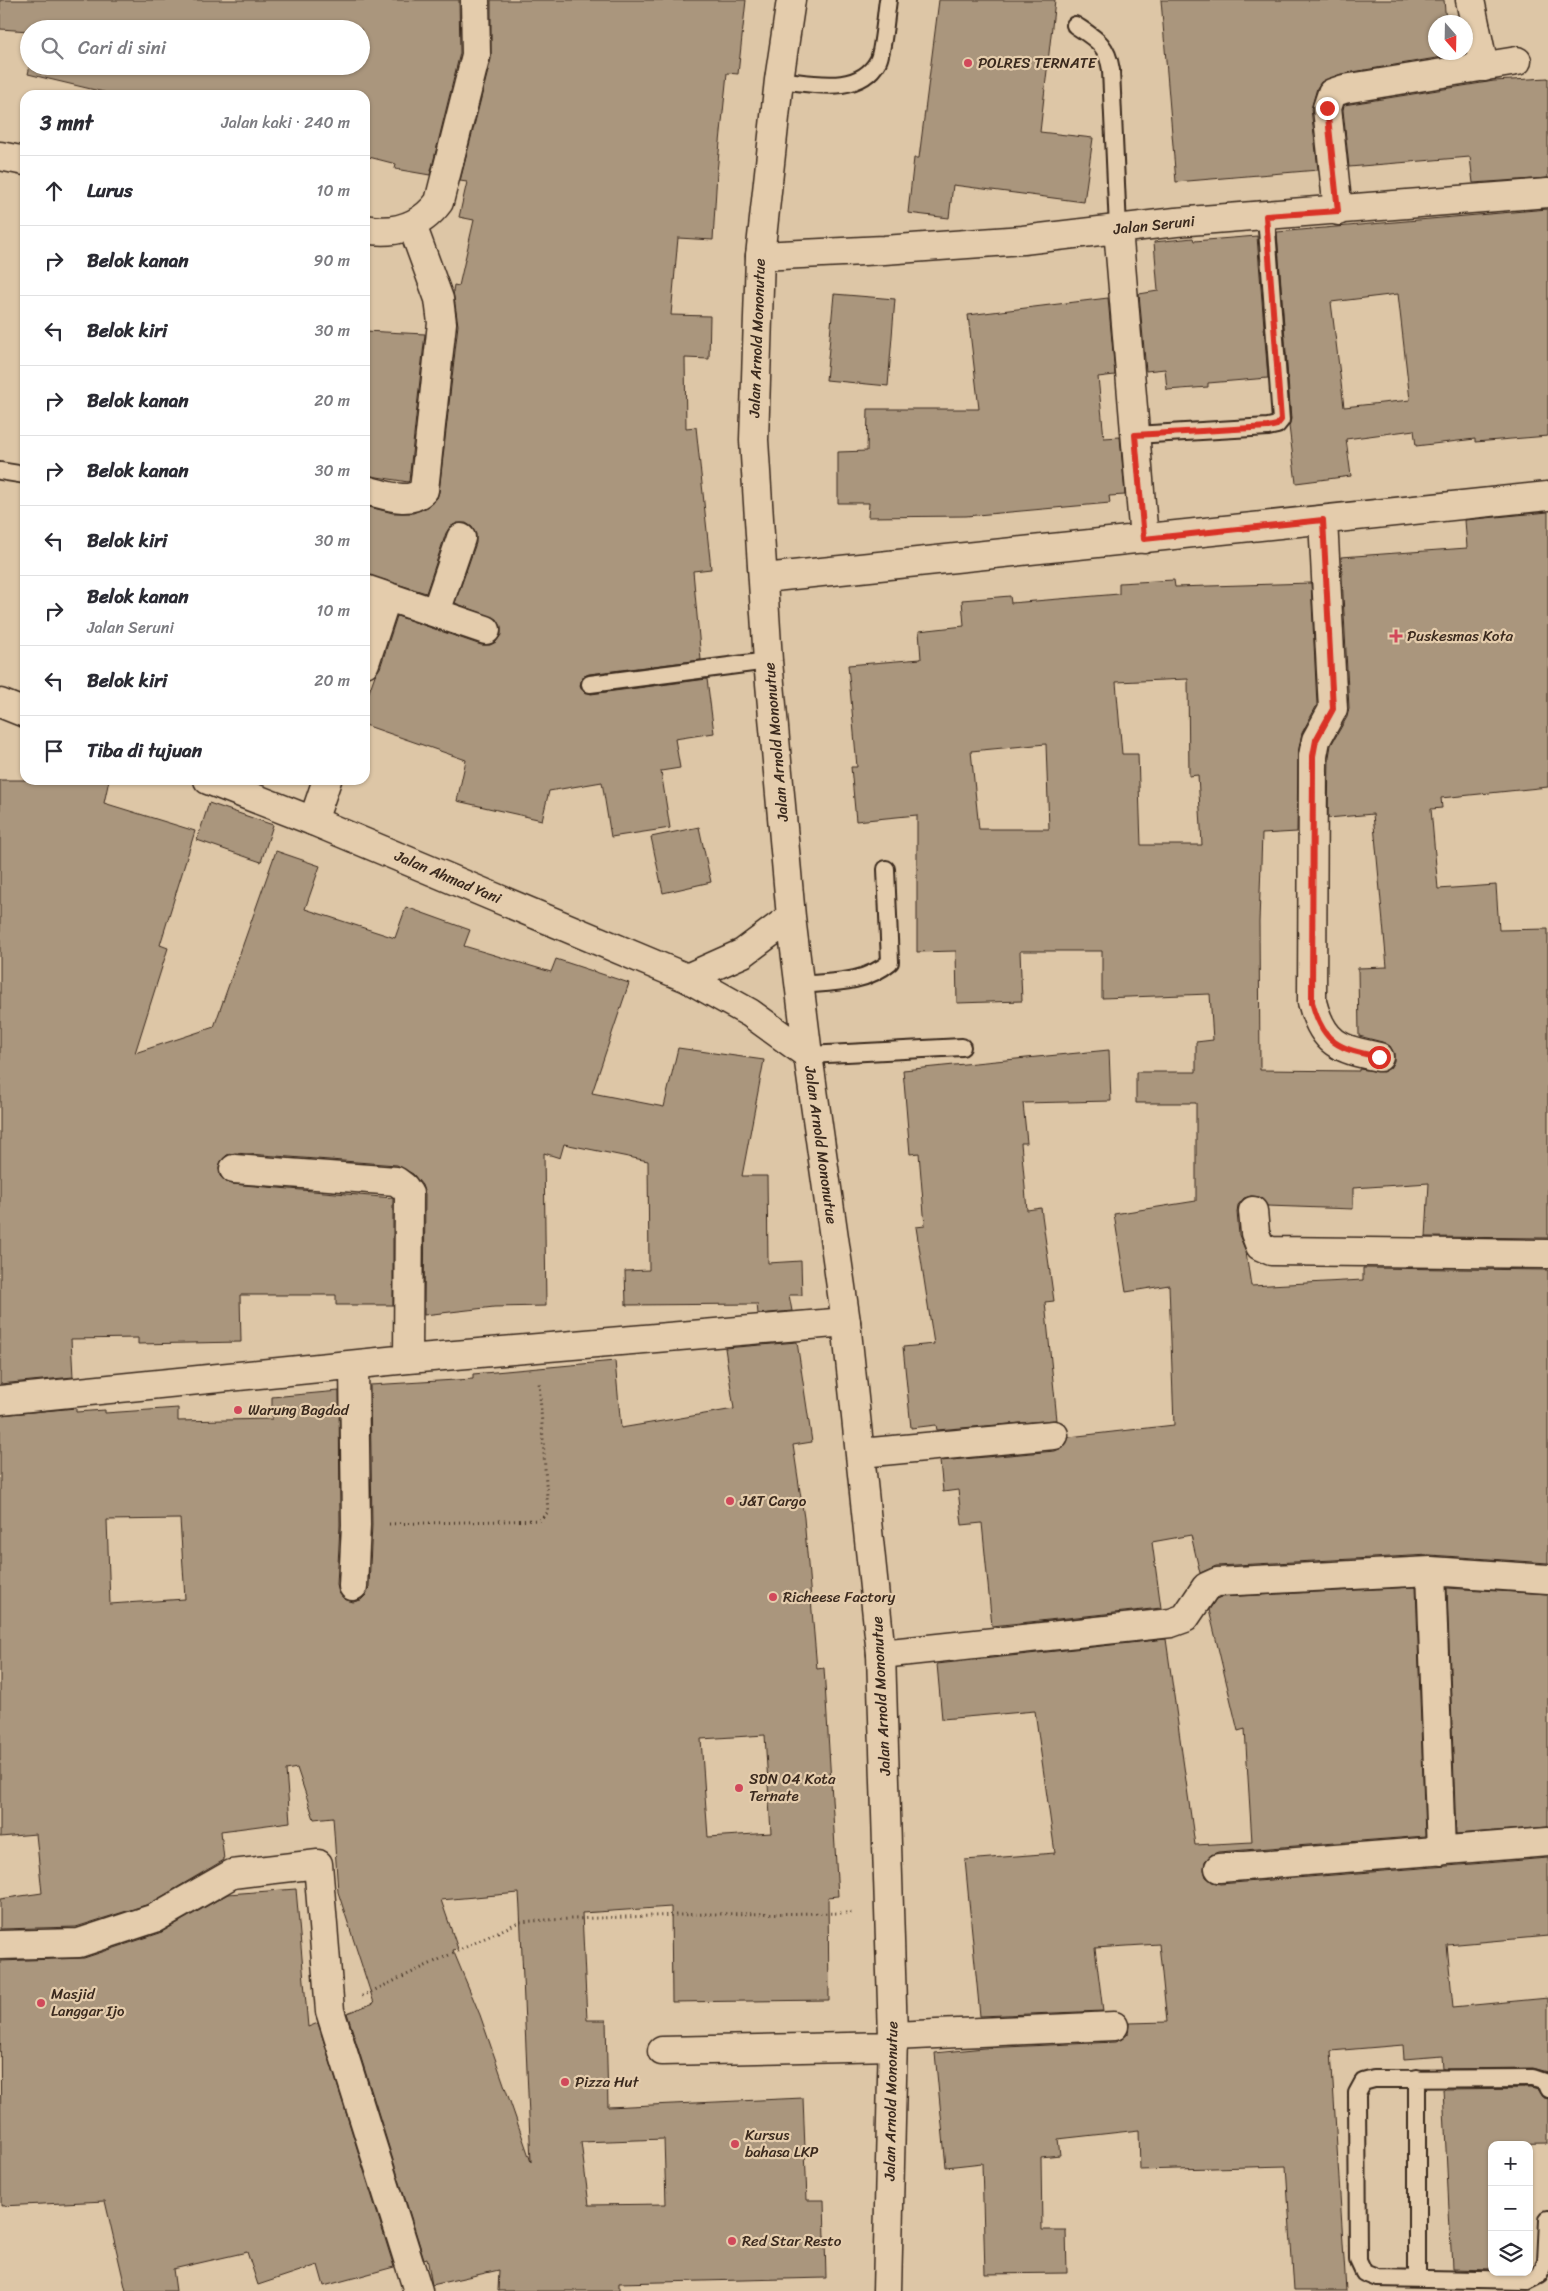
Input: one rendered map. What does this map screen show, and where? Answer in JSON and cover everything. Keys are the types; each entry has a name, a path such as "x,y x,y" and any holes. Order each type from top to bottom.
{"main road":[{"path":"370,229 394,230 412,225 428,217 440,202 476,55 475,0"},
{"name":"Jalan Arnold Mononutue","path":"791,0 779,80 760,256 754,440 768,661 791,917 808,1055 846,1322 881,1654 893,2041 887,2291"},
{"path":"1470,0 1484,67"},
{"path":"1338,211 1327,108 1332,93 1344,88 1517,61"},
{"path":"0,156 20,160"},
{"name":"Jalan Seruni","path":"760,256 884,250 1023,240 1176,222 1548,194"},
{"path":"370,491 408,499 418,496 424,490 442,323 440,299 412,225"},
{"path":"1118,228 1144,539"},
{"path":"764,578 1548,496"},
{"path":"1323,520 1333,709 1316,740 1313,756 1312,1002 1318,1022 1331,1042 1353,1052 1379,1057"},
{"path":"436,612 460,538"},
{"path":"370,631 376,593 486,630"},
{"path":"0,703 20,711"},
{"name":"Jalan Ahmad Yani","path":"221,785 313,820 687,978 750,1013 808,1055"},
{"path":"313,820 325,785"},
{"path":"687,978 742,953 791,917"},
{"path":"234,1169 396,1181 404,1187 409,1194 408,1359"},
{"path":"1253,1211 1255,1233 1260,1246 1271,1251 1548,1254"},
{"path":"0,1400 408,1359 846,1322"},
{"path":"352,1586 356,1525 354,1365"},
{"path":"861,1453 1054,1435"},
{"path":"881,1654 1171,1623 1185,1618 1206,1587 1217,1582 1430,1571 1548,1579"},
{"path":"1430,1571 1441,1851"},
{"path":"1219,1868 1548,1842"},
{"path":"0,1945 79,1943 155,1918 232,1874 318,1864 330,2011 418,2291"},
{"path":"662,2051 893,2041 1114,2026"}],"lane":[{"path":"779,80 839,85 853,82 865,75 879,60 888,0"},
{"path":"1075,25 1099,41 1109,55 1118,228"},
{"path":"1135,435 1268,427 1277,425 1281,420 1266,216"},
{"path":"0,472 20,474"},
{"path":"590,684 768,661"},
{"path":"799,985 855,980 877,973 890,962 886,869"},
{"path":"808,1055 962,1047"},
{"path":"1417,2078 1417,2279"},
{"path":"1548,2090 1545,2082 1533,2078 1374,2079 1363,2082 1357,2093 1358,2260 1364,2273 1377,2278 1528,2281 1540,2275 1546,2262 1548,2220"}],"path":[{"path":"356,1525 540,1520 548,1512 537,1348"},
{"path":"330,2011 519,1922 695,1914 890,1913"}],"building":[{"path":"0,0 459,0 460,53 430,175 395,169 396,164 370,157 370,90 95,90 32,75 370,75 370,20 20,20 20,30 0,29"},
{"path":"491,0 746,0 738,74 727,73 717,172 713,240 678,238 671,315 710,316 709,359 685,358 686,428 696,427 711,569 693,571 701,660 589,674 584,676 580,685 582,690 591,694 707,679 714,733 675,739 680,768 661,771 670,828 611,837 602,782 549,791 542,820 457,801 466,760 370,727 370,689 375,675 380,668 397,616 481,645 490,645 496,642 501,635 501,626 497,619 455,603 476,543 476,534 472,527 466,523 457,523 450,527 446,533 426,593 370,576 370,507 393,513 413,513 428,507 437,498 439,492 458,325 453,291 454,285 459,286 474,220 459,217 467,182 460,181 491,59"},
{"name":"POLRES TERNATE","path":"939,0 1055,0 1040,132 1093,138 1084,202 953,185 949,218 908,213 914,158 919,158"},
{"path":"1161,0 1444,0 1445,15 1428,15 1428,59 1341,74 1321,82 1317,88 1311,109 1318,170 1176,182"},
{"path":"1548,78 1548,178 1473,183 1470,157 1349,167 1344,105 1494,81"},
{"path":"1548,209 1548,436 1475,442 1475,439 1416,446 1414,430 1346,439 1351,476 1296,483 1289,426 1291,419 1277,232","holes":["1398,294 1410,400 1344,407 1331,302"]},
{"path":"1257,236 1268,378 1208,383 1208,387 1167,390 1165,369 1146,371 1139,294 1158,291 1154,242 1193,238 1194,241"},
{"path":"834,294 895,299 888,386 826,380"},
{"path":"1108,298 1115,375 1098,377 1104,438 1120,437 1125,495 1109,496 1110,503 966,516 868,517 869,503 838,503 838,452 867,451 868,409 979,409 968,315"},
{"path":"370,331 425,334 408,482 370,476"},
{"path":"1548,512 1548,787 1441,798 1442,808 1431,809 1438,889 1496,885 1499,930 1548,929 1548,1238 1426,1237 1429,1183 1353,1188 1353,1209 1267,1206 1260,1197 1251,1196 1244,1198 1238,1205 1237,1212 1239,1235 1246,1252 1251,1286 1363,1280 1363,1268 1548,1270 1548,1563 1430,1555 1216,1566 1200,1573 1191,1535 1152,1542 1161,1608 992,1626 982,1523 962,1525 958,1490 943,1492 940,1461 1055,1451 1063,1447 1069,1437 1174,1425 1169,1285 1126,1292 1114,1214 1196,1201 1196,1103 1136,1103 1136,1072 1196,1072 1196,1042 1213,1040 1210,994 1102,998 1102,951 1020,951 1022,1001 957,1003 956,951 917,952 917,815 856,821 851,767 857,767 848,665 921,659 919,631 964,626 962,600 1010,596 1011,603 1119,594 1119,583 1174,580 1175,587 1311,583 1317,705 1302,733 1298,753 1297,832 1262,834 1259,922 1260,1070 1359,1071 1359,1069 1383,1072 1390,1068 1394,1061 1394,1053 1390,1046 1359,1036 1358,968 1387,967 1373,814 1328,818 1329,757 1331,745 1347,717 1349,708 1341,557 1467,548 1465,520","holes":["1188,679 1189,776 1198,775 1202,845 1141,845 1138,754 1122,754 1116,682","1046,744 1049,829 979,829 971,751"]},
{"path":"0,780 20,780 20,785 108,785 104,803 195,831 160,945 168,948 135,1053 214,1027 276,851 320,866 305,909 395,938 406,907 470,930 464,946 551,972 556,959 629,983 592,1093 664,1107 678,1048 764,1060 742,1176 767,1176 768,1263 801,1261 802,1295 789,1295 792,1311 758,1314 757,1304 626,1305 625,1271 649,1270 648,1161 564,1144 560,1158 544,1153 546,1306 494,1307 424,1315 425,1194 422,1185 413,1174 397,1165 235,1153 227,1155 221,1161 219,1167 220,1176 226,1182 232,1184 393,1198 393,1305 336,1305 336,1295 240,1295 241,1342 138,1344 138,1338 71,1339 73,1377 0,1384"},
{"path":"209,803 273,825 261,862 197,840"},
{"path":"699,827 711,882 663,893 651,837"},
{"path":"1109,1050 1111,1101 1023,1103 1027,1143 1021,1143 1027,1210 1041,1208 1054,1301 1045,1302 1057,1420 937,1430 936,1425 911,1428 903,1347 934,1344 916,1227 925,1226 919,1153 910,1154 903,1070"},
{"path":"797,1342 812,1442 793,1445 804,1518 817,1669 824,1668 838,1896 828,1897 829,2000 672,2002 671,1907 582,1913 587,2020 606,2020 608,2107 803,2098 807,2200 824,2200 826,2278 619,2283 619,2291 498,2291 499,2270 432,2285 427,2258 424,2259 347,2013 374,2003 338,1892 333,1817 314,1819 297,1768 286,1770 290,1822 221,1831 224,1860 149,1904 76,1927 0,1929 0,1899 42,1893 36,1834 0,1837 0,1415 76,1408 76,1412 105,1410 105,1413 178,1408 178,1421 272,1419 272,1397 339,1391 340,1525 337,1585 339,1593 344,1599 353,1602 361,1600 366,1595 369,1587 372,1525 370,1385 473,1379 473,1374 615,1361 621,1428 734,1409 725,1348","holes":["180,1519 185,1599 110,1604 107,1520","765,1735 771,1833 708,1837 701,1739","519,1893 531,2162 480,2015 453,1950 458,1949 441,1900","664,2139 666,2204 589,2205 581,2142"]},
{"path":"1416,1587 1425,1836 1218,1852 1211,1855 1205,1861 1204,1870 1206,1877 1212,1882 1220,1884 1548,1858 1548,1936 1447,1945 1453,2007 1548,1998 1548,2072 1533,2068 1443,2069 1442,2056 1404,2059 1403,2045 1331,2051 1346,2291 1294,2291 1286,2166 1140,2170 1139,2130 1058,2139 1060,2155 1041,2157 1042,2230 1066,2230 1067,2273 985,2274 982,2163 946,2167 935,2053 984,2048 1115,2042 1128,2034 1129,2023 1167,2022 1159,1944 1095,1948 1103,2011 980,2016 965,1860 1055,1853 1035,1711 942,1719 937,1664 1166,1639 1195,1845 1252,1842 1245,1729 1238,1731 1209,1610 1216,1599 1221,1597"},
{"path":"1447,1588 1548,1594 1548,1827 1456,1834"},
{"path":"296,1889 308,2027 318,2023 394,2267 324,2286 318,2265 258,2285 247,2252 173,2269 176,2291 126,2291 105,2201 1,2206 0,1961 84,1958 160,1933 228,1894"},
{"path":"1531,2088 1538,2090 1542,2097 1548,2099 1548,2144 1533,2144 1533,2141 1488,2141 1488,2270 1452,2269 1443,2089"}],"place":[{"name":"POLRES TERNATE","path":"968,63"},
{"name":"Puskesmas Kota","path":"1396,636"},
{"name":"Warung Bagdad","path":"238,1410"},
{"name":"J&T Cargo","path":"730,1501"},
{"name":"Richeese Factory","path":"773,1597"},
{"name":"SDN 04 Kota Ternate","path":"739,1788"},
{"name":"Masjid Langgar Ijo","path":"41,2003"},
{"name":"Pizza Hut","path":"565,2082"},
{"name":"Kursus bahasa LKP","path":"735,2144"},
{"name":"Red Star Resto","path":"732,2241"}],"route":[{"path":"1327,108 1338,211 1266,216 1281,420 1277,425 1268,427 1135,435 1144,539 1323,520 1333,709 1316,740 1313,756 1312,1002 1318,1022 1331,1042 1353,1052 1379,1057"}]}
